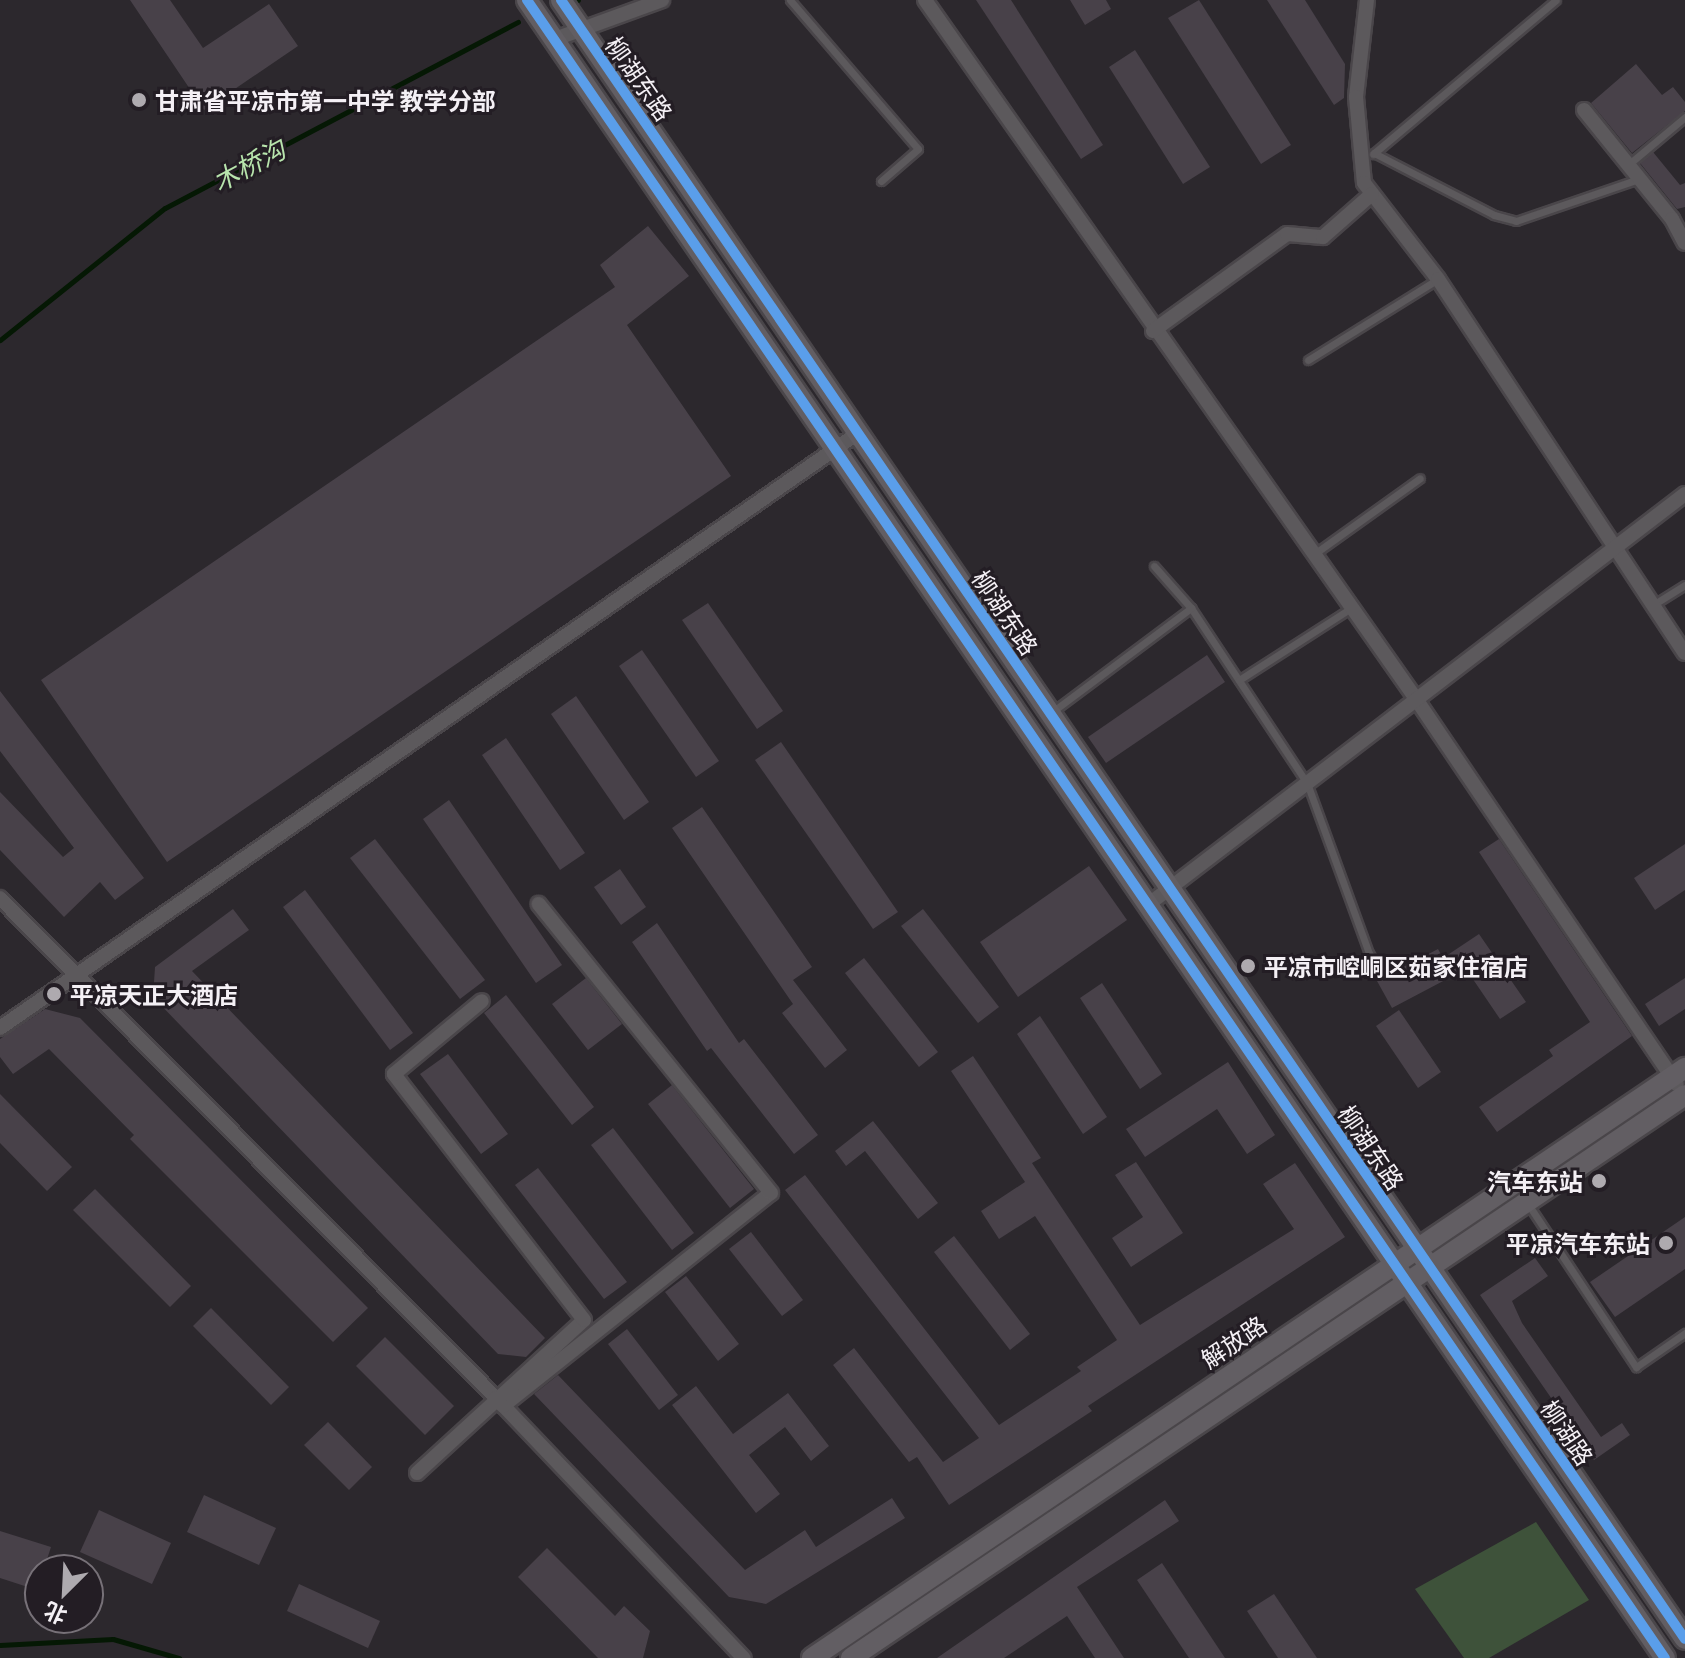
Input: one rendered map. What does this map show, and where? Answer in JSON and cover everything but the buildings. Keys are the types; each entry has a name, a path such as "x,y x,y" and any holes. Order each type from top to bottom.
{"main road":[{"name":"柳湖东路","path":"527,0 838,448 1395,1263"},
{"name":"柳湖东路","path":"561,0 1417,1248"},
{"name":"解放路","path":"812,1658 1678,1072"},
{"name":"解放路","path":"851,1658 1685,1095"},
{"name":"柳湖路","path":"1417,1248 1685,1639"},
{"name":"柳湖路","path":"1395,1263 1665,1658"}],"street":[{"path":"555,39 662,0"},
{"path":"925,0 1153,331 1314,554 1678,1072 1685,1095"},
{"path":"1367,0 1356,97 1368,158 1364,183 1438,279 1656,603 1685,653"},
{"path":"1584,110 1639,179 1678,217 1685,243"},
{"path":"1153,331 1287,234 1323,237 1372,194"},
{"path":"0,1028 858,433"},
{"path":"1149,904 1685,494"},
{"path":"0,898 499,1402 744,1658"},
{"path":"499,1402 771,1193 539,904"},
{"path":"417,1473 499,1402 584,1320 394,1074 482,1001"}],"lane":[{"path":"790,0 918,149 881,181"},
{"path":"1556,0 1368,158 1494,215 1516,221 1639,179"},
{"path":"1628,165 1685,117"},
{"path":"1308,360 1438,279"},
{"path":"1314,554 1420,478"},
{"path":"1154,566 1191,608 1307,783 1381,973"},
{"path":"1656,603 1685,585"},
{"path":"1051,713 1191,608"},
{"path":"1239,680 1352,608"},
{"path":"1527,1202 1636,1367 1685,1333"}],"green space":[{"path":"1536,1522 1589,1600 1489,1658 1464,1658 1415,1589"}],"waterway":[{"name":"木桥沟","path":"0,340 165,208 518,22"},
{"path":"0,1645 113,1639 179,1658"}],"cycle path":[{"path":"527,0 1665,1658"},
{"path":"561,0 1685,1639"}],"place":[{"name":"甘肃省平凉市第一中学 教学分部","path":"139,100"},
{"name":"平凉市崆峒区茹家住宿店","path":"1248,966"},
{"name":"平凉天正大酒店","path":"54,994"},
{"name":"汽车东站","path":"1599,1181"},
{"name":"平凉汽车东站","path":"1666,1243"}]}
